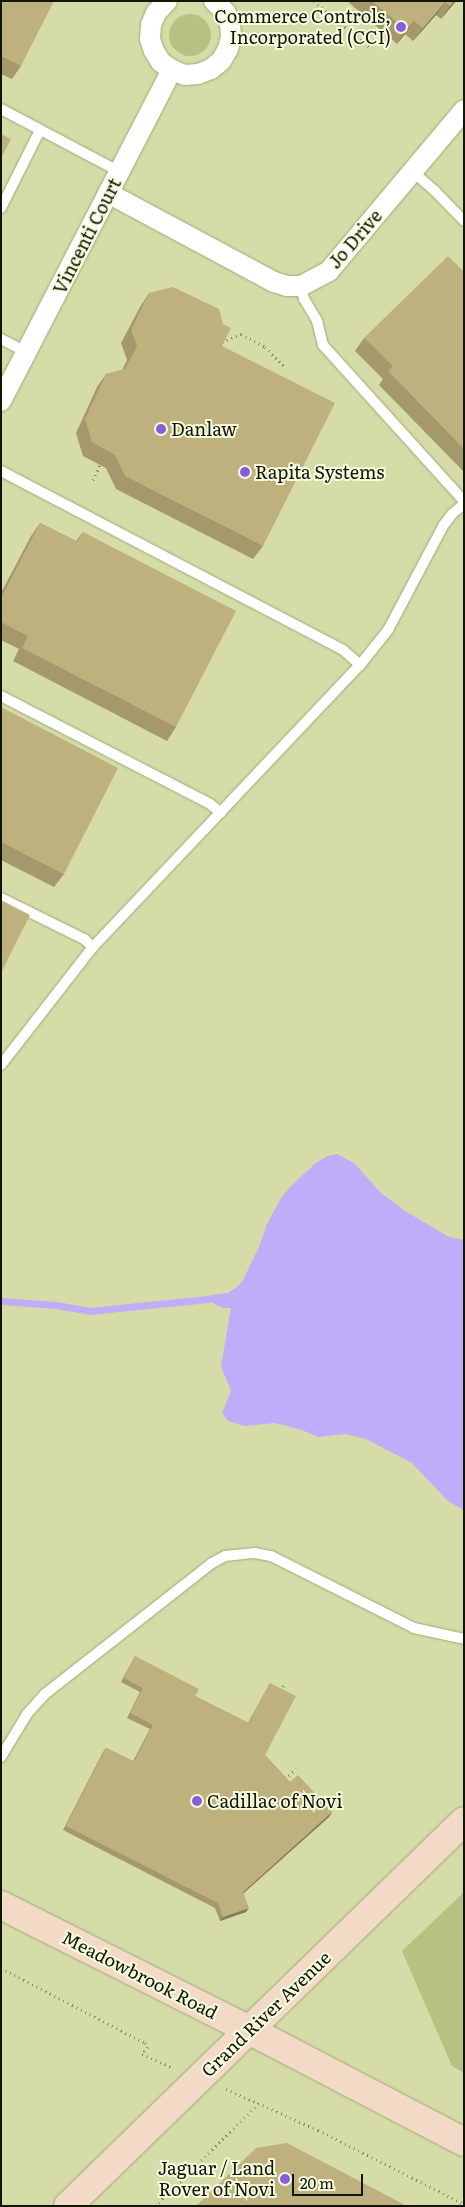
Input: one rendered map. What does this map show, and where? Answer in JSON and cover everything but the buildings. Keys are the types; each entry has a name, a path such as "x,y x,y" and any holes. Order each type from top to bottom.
{"main road":[{"name":"Grand River Avenue","path":"68,2206 464,1822"},
{"name":"Meadowbrook Road","path":"2,1906 249,2030 464,2142"}],"street":[{"path":"165,2 156,13 150,25 150,38 154,51 161,62 172,70 185,75 211,70 228,49 231,37 226,13 217,2"},
{"name":"Vincenti Court","path":"1,401 172,70"},
{"name":"Jo Drive","path":"301,286 328,271 464,110"},
{"path":"108,193 274,282 287,286 301,286"}],"lane":[{"path":"1,109 120,172"},
{"path":"1,208 40,130"},
{"path":"412,171 434,190 464,221"},
{"path":"1,1065 93,947 221,814 360,665 388,630 443,526 464,503 323,345 317,321 304,299 301,286"},
{"path":"1,339 26,352"},
{"path":"1,471 342,650 360,665"},
{"path":"1,696 210,804 221,814"},
{"path":"1,898 84,939 93,947"},
{"path":"1,1757 27,1714 45,1694 212,1563 225,1556 255,1553 271,1556 414,1628 464,1639"}],"path":[{"path":"314,1 370,48"},
{"path":"219,343 242,334 265,346 285,368"},
{"path":"93,480 100,465"},
{"path":"280,1694 286,1682"},
{"path":"282,1781 296,1769"},
{"path":"1,1968 145,2043 148,2047 142,2054 155,2062"},
{"path":"236,2092 464,2204"},
{"path":"155,2206 259,2103"}],"green space":[{"path":"194,14 202,17 208,23 211,35 208,47 202,53 186,56 178,53 172,47 169,31 172,23 178,17"},
{"path":"464,1892 464,2073 452,2066 402,1951"}],"shaded area":[{"path":"337,1154 354,1163 381,1193 405,1211 449,1237 464,1240 464,1510 448,1501 412,1463 366,1439 346,1434 318,1437 302,1430 275,1423 245,1426 228,1421 222,1413 231,1391 221,1366 231,1308 223,1308 207,1300 207,1298 211,1295 228,1293 237,1287 243,1280 259,1247 267,1224 281,1198 317,1162"}],"waterway":[{"path":"1,1301 56,1305 89,1311 207,1299"}],"place":[{"name":"Commerce Controls, Incorporated (CCI)","path":"401,27"},
{"name":"Danlaw","path":"161,429"},
{"name":"Rapita Systems","path":"245,472"},
{"name":"Cadillac of Novi","path":"197,1801"},
{"name":"Jaguar / Land Rover of Novi","path":"285,2179"}]}
